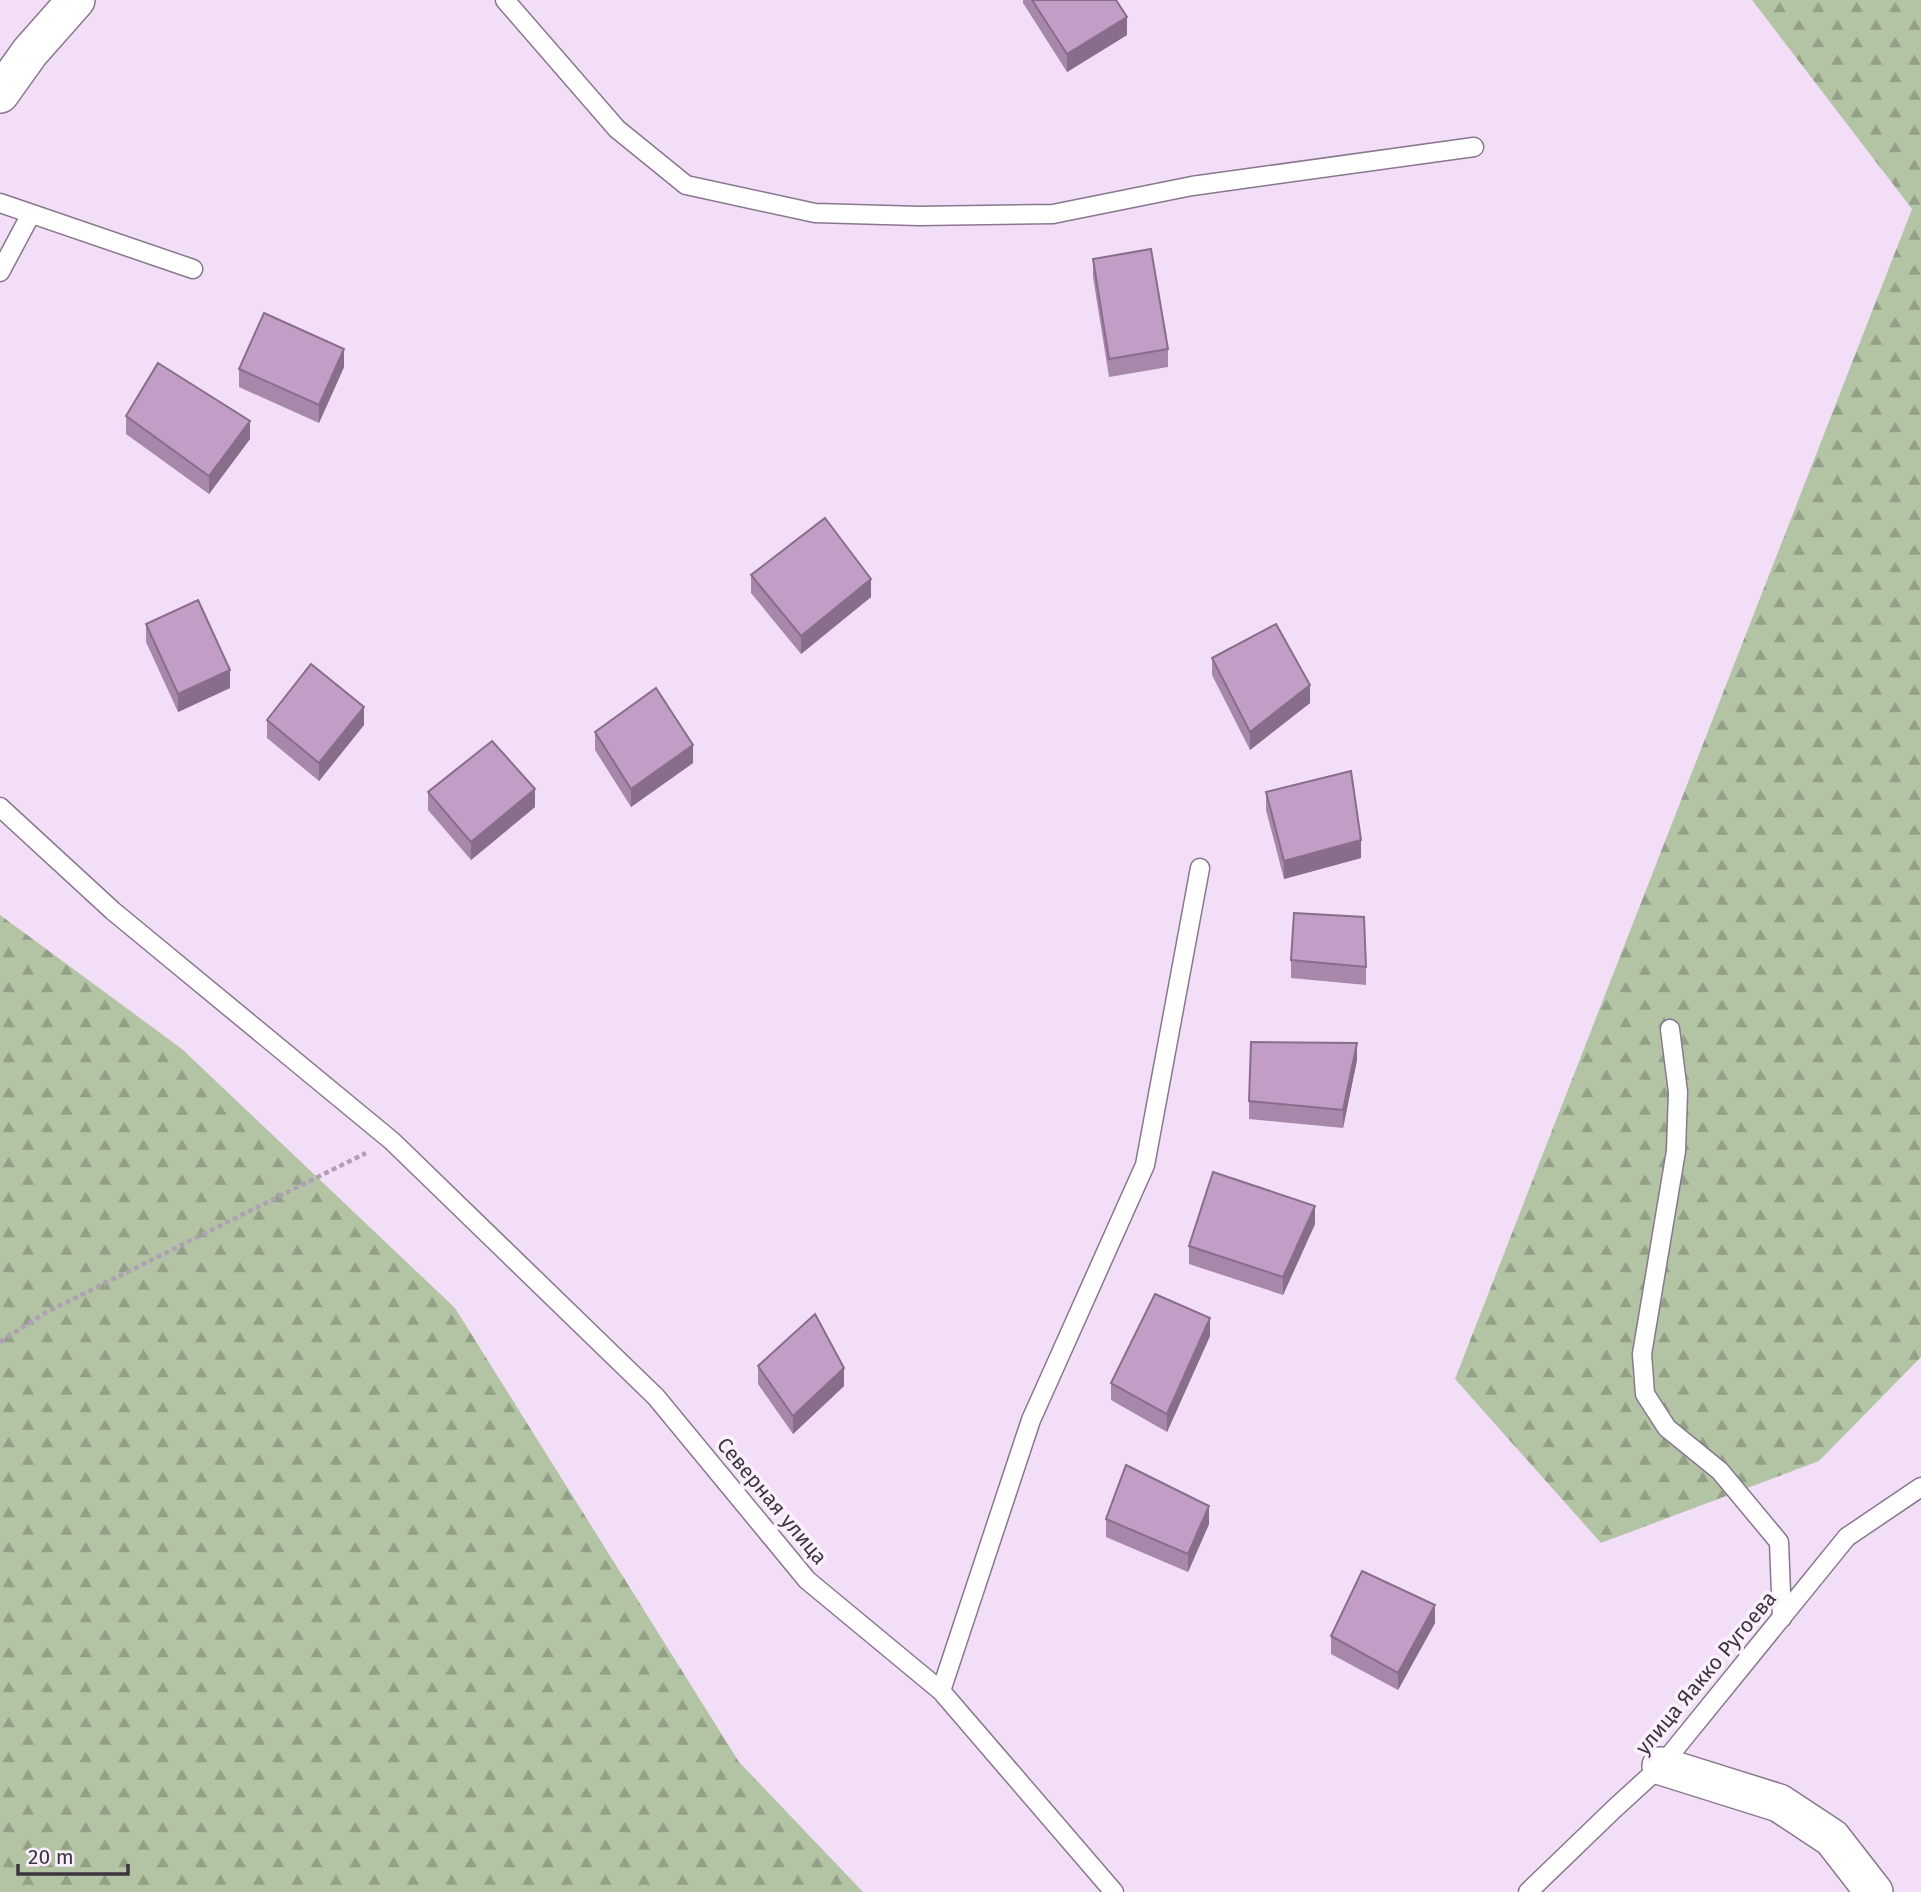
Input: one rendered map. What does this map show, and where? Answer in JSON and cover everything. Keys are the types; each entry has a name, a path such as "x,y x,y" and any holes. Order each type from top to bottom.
{"street":[{"path":"0,94 30,52 75,0"},
{"path":"1661,1766 1779,1803 1832,1838 1874,1892"}],"lane":[{"path":"505,0 617,129 686,185 815,213 919,216 1053,214 1192,186 1474,147"},
{"path":"0,204 194,269"},
{"path":"0,272 31,214"},
{"name":"Северная улица","path":"0,807 113,911 391,1140 656,1397 807,1580 941,1691 1114,1892"},
{"path":"941,1691 1031,1420 1145,1165 1200,868"},
{"path":"1670,1029 1678,1092 1676,1151 1642,1353 1645,1394 1667,1429 1720,1471 1779,1542 1782,1618"},
{"name":"улица Яакко Ругоева","path":"1528,1892 1661,1766 1847,1537 1921,1488"}],"path":[{"path":"0,1342 46,1313 391,1140"}],"green space":[{"path":"1752,0 1921,0 1921,1357 1819,1461 1601,1543 1455,1379 1912,209"},
{"path":"0,915 182,1049 455,1308 739,1762 863,1892 0,1892"}],"building":[{"path":"1032,0 1116,0 1127,17 1067,54"},
{"path":"1151,249 1168,349 1109,359 1093,259"},
{"path":"264,313 344,349 319,405 239,369"},
{"path":"158,363 250,421 209,476 126,416"},
{"path":"825,518 871,579 801,636 751,575"},
{"path":"198,600 230,670 178,694 146,624"},
{"path":"1276,624 1310,685 1250,732 1212,658"},
{"path":"311,664 364,707 319,763 267,720"},
{"path":"656,688 693,745 631,789 595,732"},
{"path":"492,741 535,789 471,842 428,792"},
{"path":"1351,771 1361,840 1284,861 1266,792"},
{"path":"1294,913 1364,917 1366,967 1291,960"},
{"path":"1251,1042 1357,1043 1343,1110 1249,1101"},
{"path":"1213,1172 1315,1206 1283,1277 1189,1246"},
{"path":"1155,1294 1210,1318 1167,1414 1111,1383"},
{"path":"815,1314 844,1368 793,1416 758,1366"},
{"path":"1126,1465 1209,1506 1188,1554 1106,1519"},
{"path":"1362,1571 1435,1605 1398,1673 1331,1636"}]}
